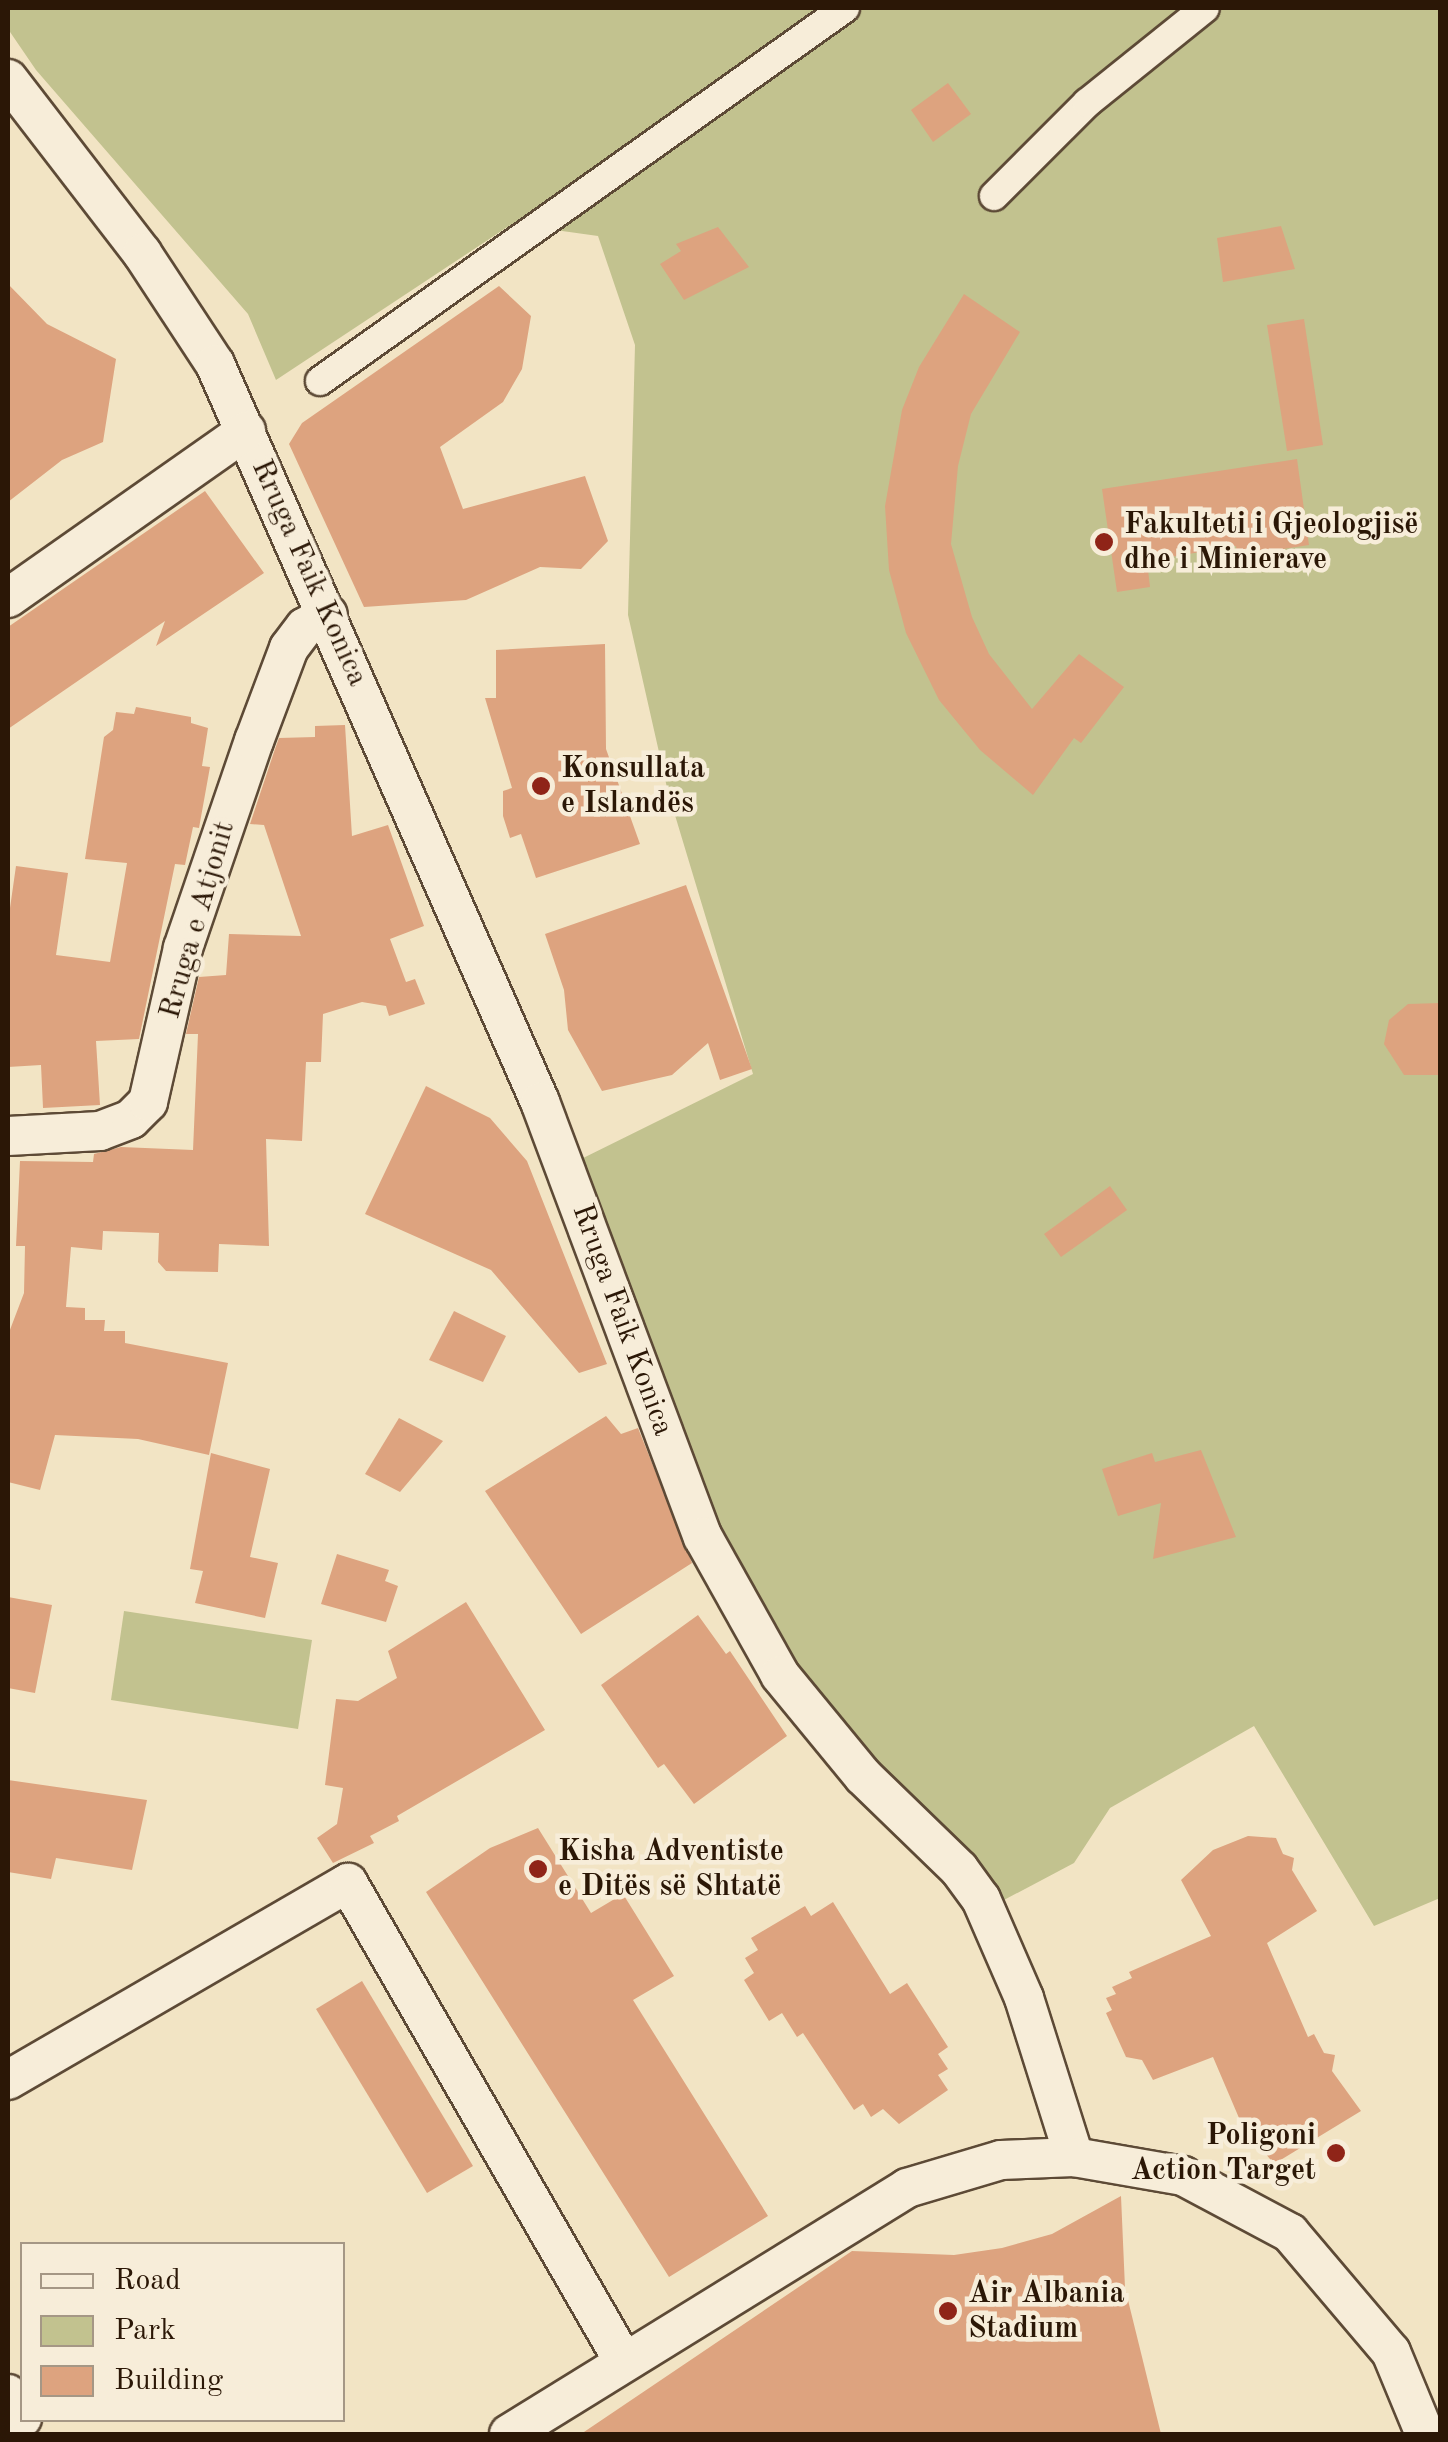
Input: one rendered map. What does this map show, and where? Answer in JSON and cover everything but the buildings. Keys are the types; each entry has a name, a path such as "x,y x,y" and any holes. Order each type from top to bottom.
{"street":[{"path":"320,381 845,8"},
{"path":"994,196 1087,103 1205,8"},
{"name":"Rruga Faik Konica","path":"13,95 185,312 246,431 540,1102 703,1536 773,1664 863,1776 959,1868 981,1899 1024,1998 1074,2157"},
{"path":"8,598 246,431"},
{"name":"Rruga e Atjonit","path":"8,1136 100,1131 131,1119 148,1102 183,948 247,758 290,648 305,627 328,614"},
{"path":"8,2080 348,1883 624,2362"},
{"path":"509,2434 907,2188 1001,2160 1074,2157 1184,2176 1290,2233 1390,2352 1425,2434"}],"green space":[{"path":"8,8 1440,8 1440,1898 1374,1926 1254,1726 1110,1808 1074,1863 987,1909 780,1675 565,1167 753,1074 668,792 628,615 635,345 598,236 512,224 276,380 248,314 36,70 8,29"},
{"path":"124,1611 312,1640 298,1729 111,1700"}],"place":[{"name":"Fakulteti i Gjeologjisë dhe i Minierave","path":"1104,542"},
{"name":"Konsullata e Islandës","path":"541,786"},
{"name":"Kisha Adventiste e Ditës së Shtatë","path":"538,1869"},
{"name":"Poligoni Action Target","path":"1336,2153"},
{"name":"Air Albania Stadium","path":"948,2311"}]}
